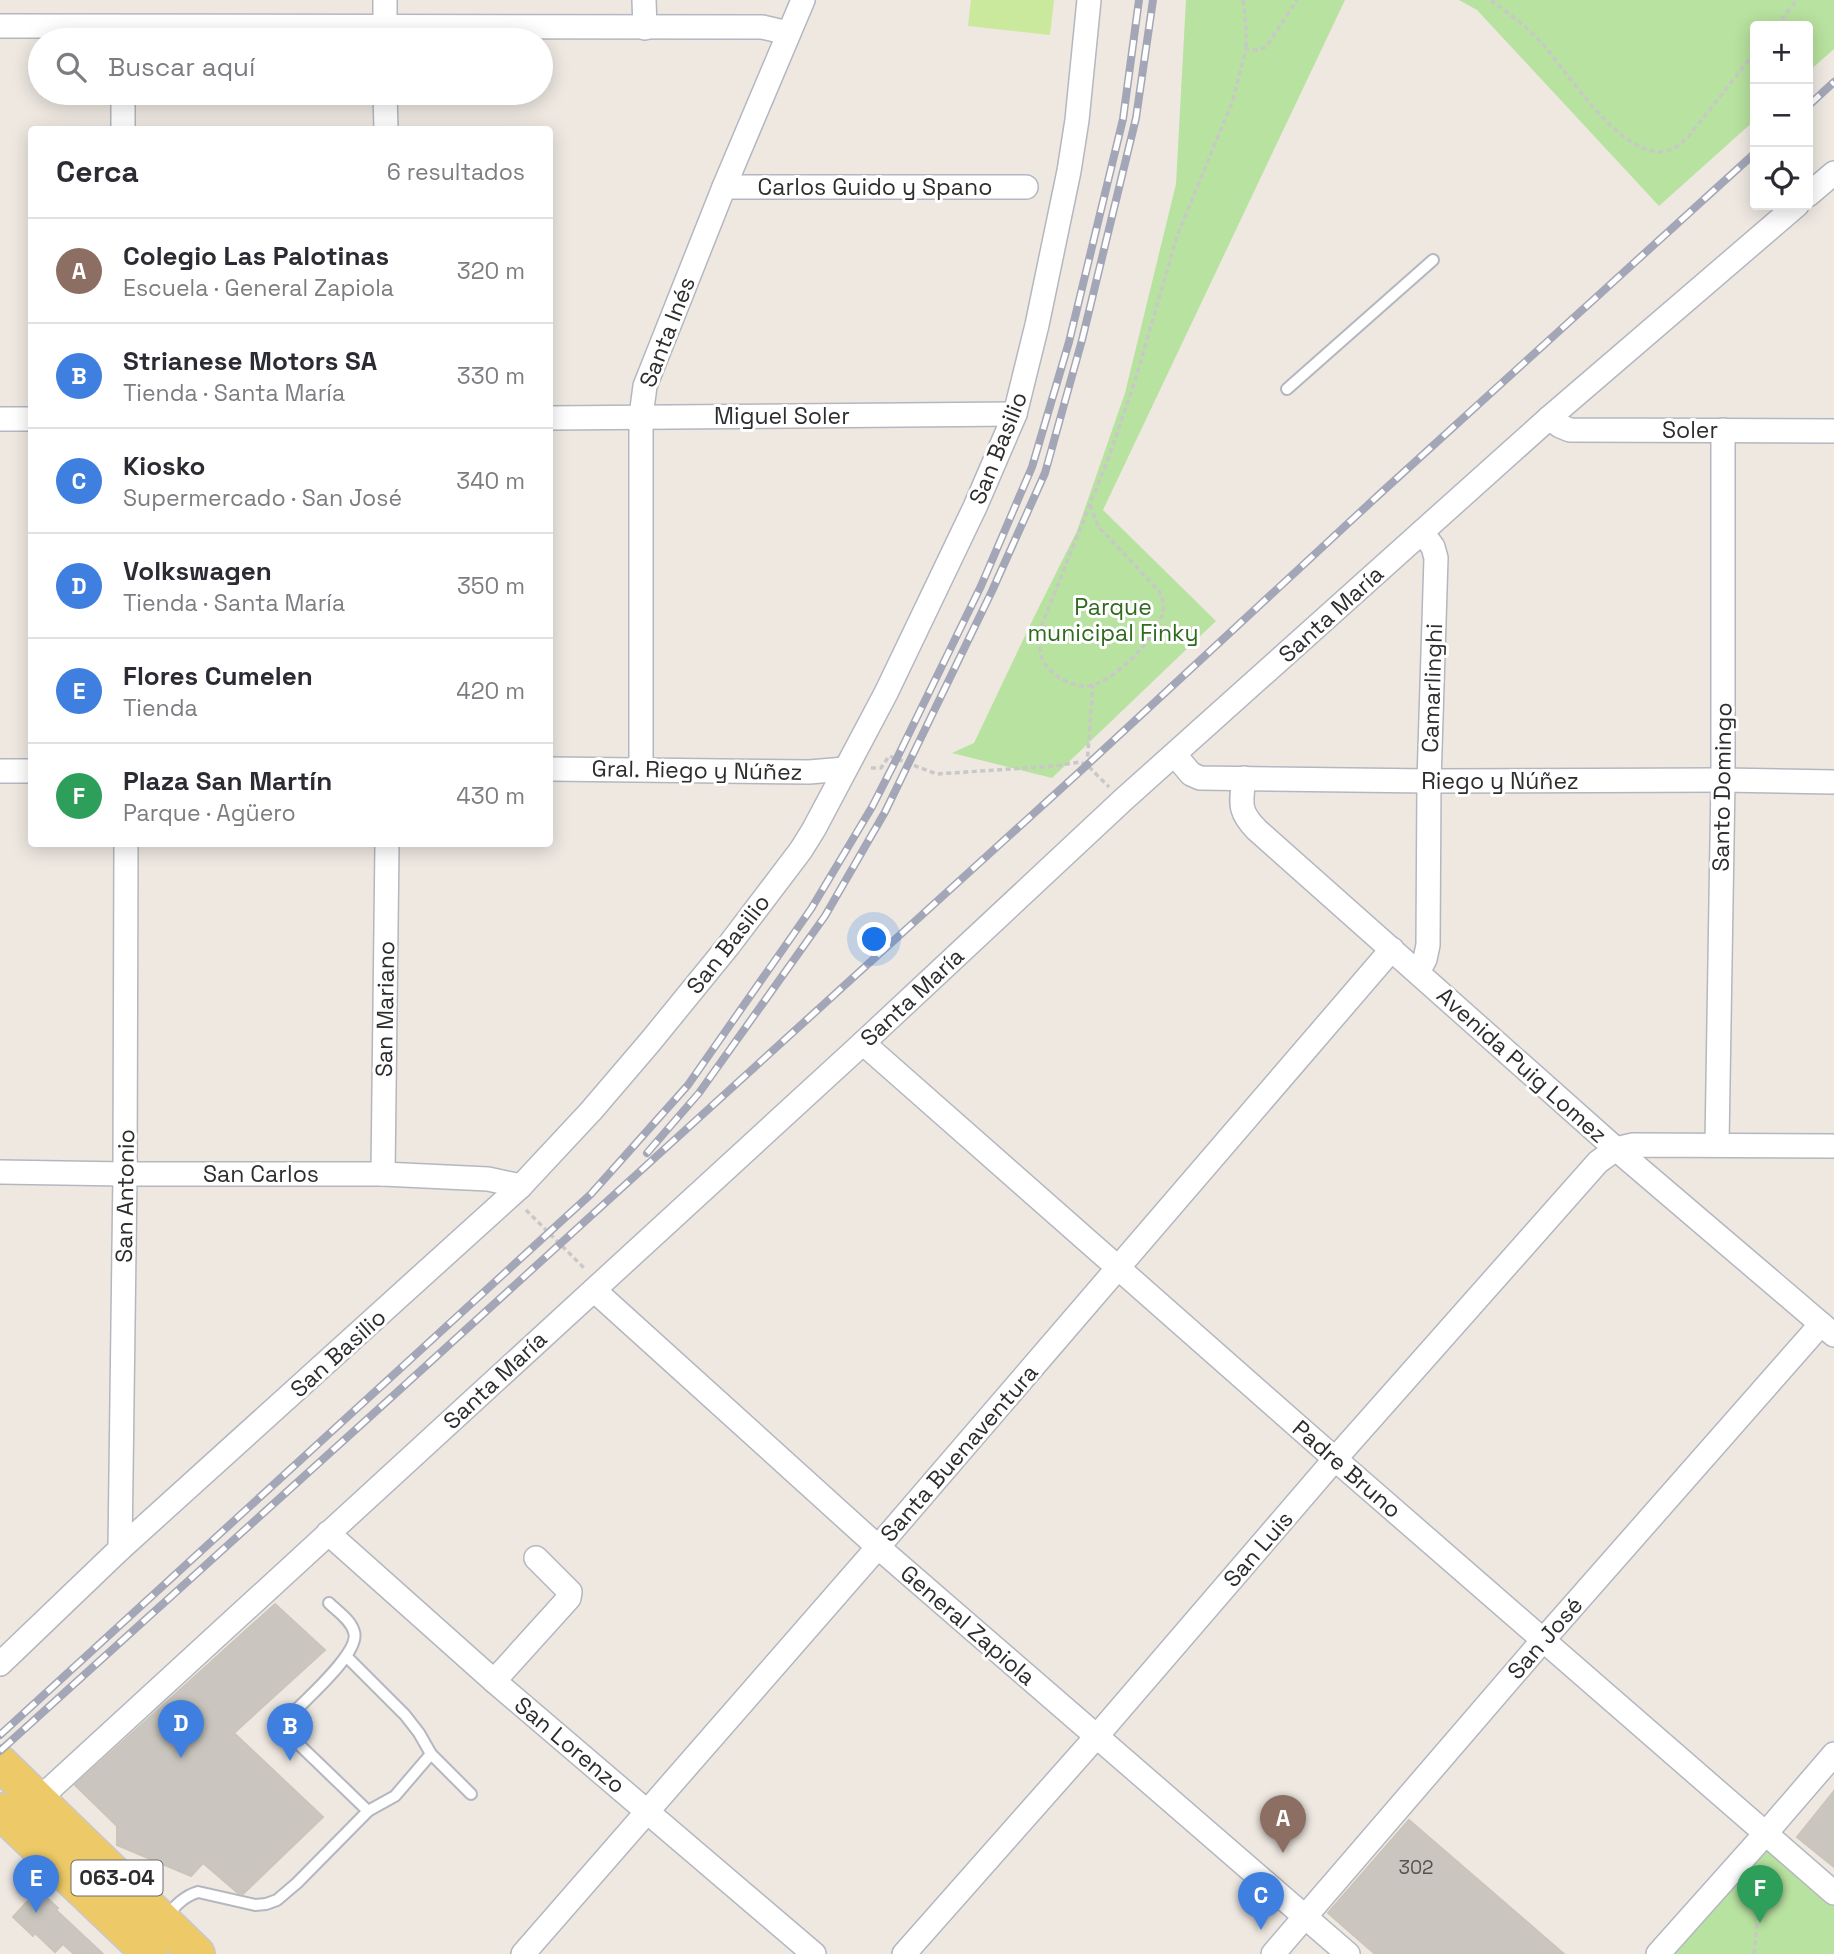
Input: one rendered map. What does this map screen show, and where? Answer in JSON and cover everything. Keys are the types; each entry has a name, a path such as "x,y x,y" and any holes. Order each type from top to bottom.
{"main road":[{"name":"063-04","path":"0,1763 197,1954"},
{"name":"063-04","path":"0,1811 150,1954"}],"street":[{"path":"385,0 385,28"},
{"path":"644,0 645,28"},
{"name":"Santa Inés","path":"641,769 643,394 724,187 803,0"},
{"name":"San Basilio","path":"0,1664 120,1549 516,1191 591,1111 650,1042 729,945 801,850 886,693 993,467 1015,414 1069,171 1089,0"},
{"path":"0,26 35,28"},
{"path":"553,30 762,27 788,33"},
{"path":"123,105 123,126"},
{"path":"386,105 386,126"},
{"path":"1813,191 1834,173"},
{"name":"Carlos Guido y Spano","path":"724,187 1026,187"},
{"name":"Santa María","path":"38,1800 863,1043 1123,800 1549,418 1791,210"},
{"name":"Miguel Soler","path":"553,418 1015,414"},
{"name":"Soler","path":"1549,418 1570,430 1834,431"},
{"path":"0,419 28,419"},
{"name":"Santo Domingo","path":"1717,1144 1723,780 1723,430"},
{"name":"Camarlinghi","path":"1418,972 1428,945 1429,781 1436,558 1433,547 1422,532"},
{"name":"Riego y Núñez","path":"1175,755 1191,774 1200,778 1834,782"},
{"name":"Gral. Riego y Núñez","path":"553,769 809,772 845,769"},
{"path":"0,771 28,771"},
{"name":"Avenida Puig Lomez","path":"1244,778 1241,801 1247,820 1616,1149 1828,1330"},
{"name":"San Antonio","path":"120,1549 126,847"},
{"name":"San Mariano","path":"383,1174 387,847"},
{"name":"Santa Buenaventura","path":"523,1954 878,1547 1392,949"},
{"name":"Padre Bruno","path":"863,1043 1335,1459 1834,1893"},
{"path":"1616,1149 1633,1145 1834,1146"},
{"name":"San Luis","path":"904,1954 1096,1737 1335,1459 1598,1162 1616,1149"},
{"name":"San Carlos","path":"0,1172 383,1174 488,1179 516,1191"},
{"name":"General Zapiola","path":"594,1290 878,1547 1348,1954"},
{"name":"San José","path":"1273,1954 1544,1639 1828,1330"},
{"name":"San Lorenzo","path":"328,1533 494,1681 814,1954"},
{"path":"494,1681 569,1598 570,1592 536,1558"},
{"path":"1658,1954 1834,1754"}],"lane":[{"path":"1287,388 1433,260"},
{"path":"329,1603 348,1622 355,1634 355,1644 347,1657 290,1716 285,1731 368,1811"},
{"path":"347,1657 405,1715 431,1754 471,1794"},
{"path":"162,1922 175,1906 190,1894 198,1892 255,1905 266,1905 277,1900 368,1811 395,1796 431,1754"}],"path":[{"path":"1090,505 1098,526 1154,584 1164,602 1163,612 1147,643 1138,653 1093,685 1079,686 1057,675 1045,664 1041,657 1039,632 1090,505 1135,381 1177,236 1233,100 1246,48 1243,0"},
{"path":"1246,48 1258,51 1266,47 1297,0"},
{"path":"1491,0 1539,40 1614,129 1638,147 1651,151 1678,147 1750,58"},
{"path":"1780,21 1797,0"},
{"path":"1087,765 1093,685"},
{"path":"845,769 881,768 889,756 937,774 1080,762 1087,765 1123,800"},
{"path":"516,1191 589,1274 594,1290"},
{"path":"1754,1954 1766,1833"}],"green space":[{"path":"971,0 1054,0 1050,35 968,26"},
{"name":"Parque municipal Finky","path":"1186,0 1345,0 1103,510 1216,621 1052,778 952,753 974,743 1077,531 1125,393 1176,184"},
{"path":"1459,0 1834,0 1834,49 1813,68 1813,21 1750,21 1750,124 1659,206 1477,10"},
{"path":"1766,1833 1834,1893 1834,1954 1658,1954"}],"building":[{"path":"275,1604 325,1650 234,1733 323,1817 243,1894 238,1893 203,1863 191,1876 117,1845 117,1826 75,1785"},
{"path":"1834,1791 1834,1867 1797,1837"},
{"path":"1409,1820 1564,1954 1375,1954 1328,1913"},
{"path":"38,1890 103,1954 74,1954 63,1944 55,1952 13,1917"}],"railway":[{"path":"0,1735 591,1194 688,1085 811,909 872,807 897,758 981,586 1032,467 1069,342 1123,119 1139,0"},
{"path":"647,1153 699,1093 825,916 885,812 992,591 1045,473 1082,340 1136,118 1153,0"},
{"path":"1813,101 1834,82"},
{"path":"0,1751 1087,765 1750,158"}],"place":[{"name":"Volkswagen","path":"181,1758"},
{"name":"Strianese Motors SA","path":"290,1761"},
{"name":"Colegio Las Palotinas","path":"1283,1853"},
{"name":"Flores Cumelen","path":"36,1913"},
{"name":"Plaza San Martín","path":"1760,1923"},
{"name":"Kiosko","path":"1261,1930"}]}
